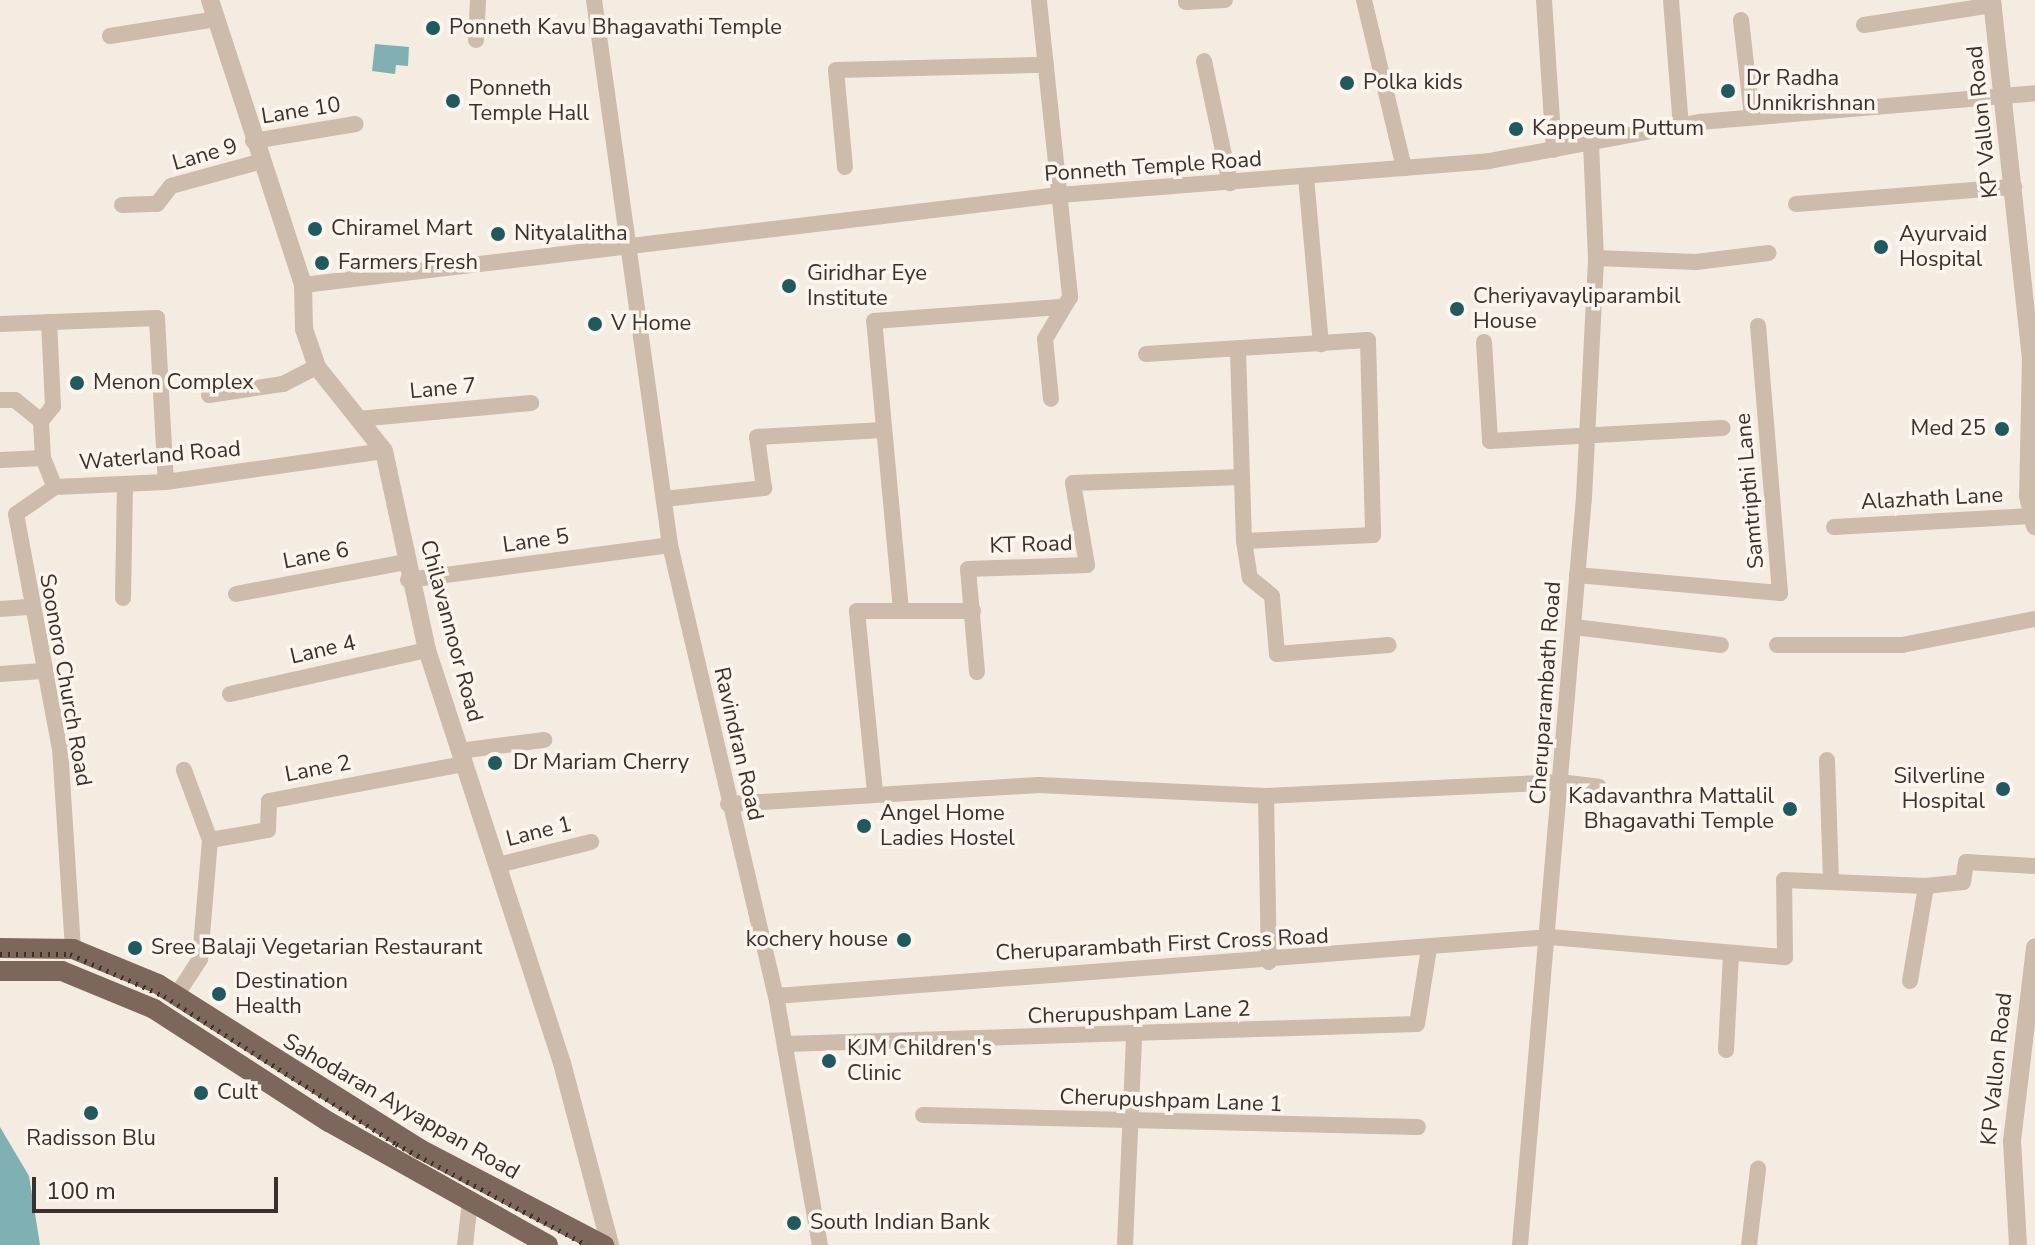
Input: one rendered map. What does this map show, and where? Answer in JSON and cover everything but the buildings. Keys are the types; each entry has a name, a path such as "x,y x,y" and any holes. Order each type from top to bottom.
{"main road":[{"name":"Sahodaran Ayyappan Road","path":"0,948 73,949 176,996 420,1149 604,1245"},
{"name":"Sahodaran Ayyappan Road","path":"0,971 62,971 154,1009 470,1202 548,1245"}],"street":[{"name":"Chilavannoor Road","path":"210,0 259,162 303,285 304,329 317,367 384,451 406,571 427,650 498,865 610,1245"},
{"path":"476,40 478,0"},
{"name":"Ravindran Road","path":"594,0 624,251 670,545 728,804 776,996 820,1245"},
{"path":"1186,2 1225,0"},
{"path":"1364,0 1404,168"},
{"path":"1544,0 1554,150"},
{"path":"1671,0 1681,126"},
{"path":"1039,1 1070,297 1060,307 1045,339 1051,399"},
{"path":"1864,25 1992,2"},
{"name":"KP Vallon Road","path":"1992,2 2006,93 2033,358 2033,521"},
{"path":"110,36 216,19"},
{"path":"1741,20 1752,117"},
{"path":"1204,61 1230,183"},
{"path":"845,167 836,70 1046,65"},
{"name":"Ponneth Temple Road","path":"303,285 624,251 1059,195 1404,168 1554,150 1681,126 1752,117 2006,93 2035,93"},
{"name":"Lane 10","path":"253,141 356,124"},
{"name":"Cheruparambath Road","path":"1520,1245 1550,937 1574,627 1596,258 1591,144"},
{"name":"Lane 9","path":"122,205 157,204 171,186 259,162"},
{"path":"1306,177 1321,344"},
{"path":"1796,204 2014,187"},
{"path":"1596,258 1696,262 1768,253"},
{"path":"901,610 874,321 1060,307"},
{"path":"0,324 157,318 166,482"},
{"path":"0,400 15,400 41,421 53,406 49,322"},
{"name":"Samtripthi Lane","path":"1577,575 1780,593 1758,326"},
{"path":"1146,354 1238,351 1368,340 1373,535 1244,541"},
{"path":"1484,342 1490,441 1723,428"},
{"path":"1238,351 1244,541 1250,578 1272,596 1277,654 1389,645"},
{"path":"209,395 283,384 317,367"},
{"name":"Lane 7","path":"358,419 531,403"},
{"name":"Waterland Road","path":"41,421 43,458 55,487 166,482 384,451"},
{"path":"664,499 764,488 757,437 883,430"},
{"path":"0,460 43,458"},
{"name":"KT Road","path":"973,611 968,569 1087,565 1073,483 1242,477"},
{"path":"123,598 125,484"},
{"name":"Soonoro Church Road","path":"55,487 16,514 28,607 60,748 73,949"},
{"name":"Alazhath Lane","path":"1834,527 2033,521"},
{"name":"Lane 5","path":"406,571 670,545"},
{"name":"Lane 6","path":"236,594 406,571"},
{"path":"0,609 28,607"},
{"path":"875,792 857,611 973,611 977,672"},
{"path":"1777,645 1902,645 2035,619"},
{"path":"1574,627 1721,645"},
{"name":"Lane 4","path":"230,694 427,650"},
{"path":"0,674 42,671"},
{"path":"461,757 544,740"},
{"name":"Lane 2","path":"210,840 268,830 269,801 461,757"},
{"path":"1827,760 1831,882 1926,886 1963,882 1966,862 2035,866"},
{"path":"176,996 200,959 210,840 184,770"},
{"path":"728,804 875,792 1110,785 1266,796 1560,782 1599,787"},
{"path":"1266,796 1269,962"},
{"name":"Lane 1","path":"498,865 591,842"},
{"name":"Cheruparambath First Cross Road","path":"776,996 1269,962 1550,937 1785,957 1784,880 1831,882"},
{"path":"1910,981 1926,886"},
{"name":"KP Vallon Road","path":"2018,1245 2014,1113 2035,947"},
{"name":"Cherupushpam Lane 2","path":"785,1044 1134,1038 1417,1024 1429,948"},
{"path":"1726,1050 1731,954"},
{"path":"1125,1245 1133,1122 1134,1038"},
{"name":"Cherupushpam Lane 1","path":"923,1115 1418,1127"},
{"path":"1749,1245 1758,1169"},
{"path":"465,1245 470,1202"}],"water":[{"path":"375,44 409,47 408,66 396,65 395,74 372,71"},
{"path":"0,1127 29,1176 40,1245 0,1245"}],"railway":[{"path":"0,954 70,954 164,996 396,1144 587,1245"}],"place":[{"name":"Ponneth Kavu Bhagavathi Temple","path":"433,28"},
{"name":"Polka kids","path":"1347,83"},
{"name":"Dr Radha Unnikrishnan","path":"1728,91"},
{"name":"Ponneth Temple Hall","path":"453,101"},
{"name":"Kappeum Puttum","path":"1516,129"},
{"name":"Chiramel Mart","path":"315,229"},
{"name":"Nityalalitha","path":"498,234"},
{"name":"Ayurvaid Hospital","path":"1881,247"},
{"name":"Farmers Fresh","path":"322,263"},
{"name":"Giridhar Eye Institute","path":"789,286"},
{"name":"Cheriyavayliparambil House","path":"1457,309"},
{"name":"V Home","path":"595,324"},
{"name":"Menon Complex","path":"77,383"},
{"name":"Med 25","path":"2002,429"},
{"name":"Dr Mariam Cherry","path":"495,763"},
{"name":"Silverline Hospital","path":"2003,789"},
{"name":"Kadavanthra Mattalil Bhagavathi Temple","path":"1790,809"},
{"name":"Angel Home Ladies Hostel","path":"864,826"},
{"name":"kochery house","path":"904,940"},
{"name":"Sree Balaji Vegetarian Restaurant","path":"135,948"},
{"name":"Destination Health","path":"219,994"},
{"name":"KJM Children's Clinic","path":"829,1061"},
{"name":"Cult","path":"201,1093"},
{"name":"Radisson Blu","path":"91,1113"},
{"name":"South Indian Bank","path":"794,1223"}]}
